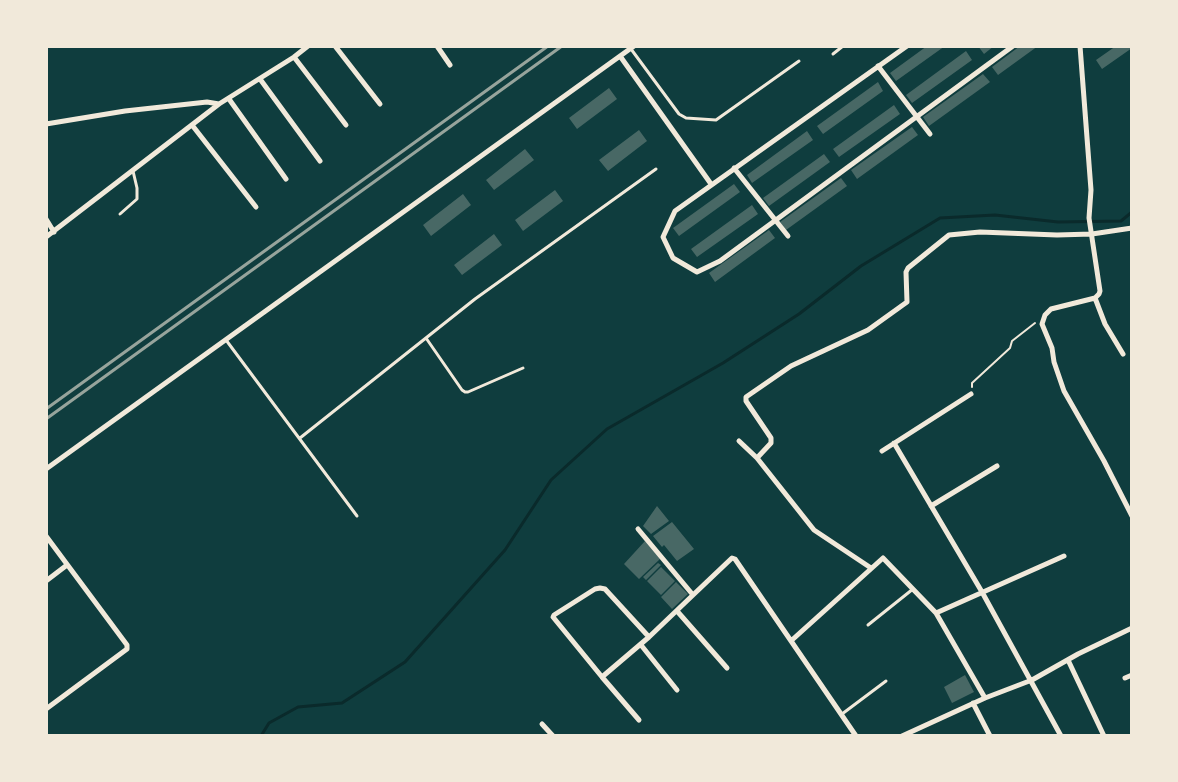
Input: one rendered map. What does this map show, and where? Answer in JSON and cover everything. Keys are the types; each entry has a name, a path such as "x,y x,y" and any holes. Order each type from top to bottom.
{"street":[{"path":"46,237 219,104 294,57 308,46"},
{"path":"335,46 380,104"},
{"path":"436,46 450,65"},
{"path":"907,46 675,211 663,237 673,258 697,272 720,261 1013,46"},
{"path":"1080,46 1091,190 1089,218 1100,294 1095,298 1052,309 1045,315 1042,324 1052,348 1054,362 1064,391 1104,461 1132,516"},
{"path":"46,469 632,48"},
{"path":"620,56 711,184"},
{"path":"294,57 346,125"},
{"path":"878,66 930,134"},
{"path":"260,79 320,161"},
{"path":"229,99 286,179"},
{"path":"46,124 125,111 207,102 219,104"},
{"path":"192,125 256,207"},
{"path":"734,168 788,236"},
{"path":"46,219 54,232"},
{"path":"757,458 772,442 746,401 746,397 791,366 868,330 907,302 906,272 908,268 949,235 980,232 1056,235 1132,228"},
{"path":"1095,298 1105,324 1123,354"},
{"path":"882,451 971,394"},
{"path":"739,441 757,458 814,530 871,568"},
{"path":"894,443 982,592 1062,736"},
{"path":"931,506 998,466"},
{"path":"638,529 693,595"},
{"path":"46,536 127,645 126,649 46,709"},
{"path":"936,613 1064,556"},
{"path":"602,677 650,637 733,558 792,640 856,736"},
{"path":"792,640 882,558 936,613 985,698"},
{"path":"46,581 67,565"},
{"path":"638,720 553,617 595,589 605,589 650,637"},
{"path":"677,611 727,668"},
{"path":"902,736 973,703 1032,680 1132,628"},
{"path":"641,645 678,690"},
{"path":"1068,660 1104,736"},
{"path":"1125,678 1132,674"},
{"path":"973,703 990,736"},
{"path":"542,724 553,736"}],"lane":[{"path":"833,54 843,46"},
{"path":"632,48 679,114 686,118 708,120 721,118 799,61"},
{"path":"300,438 475,299 656,169"},
{"path":"120,214 137,199 138,188 133,171"},
{"path":"426,338 465,392 523,368"},
{"path":"226,340 357,516"},
{"path":"868,625 913,589"},
{"path":"842,714 886,681"}],"path":[{"path":"971,394 972,383 1010,348 1012,341 1034,323 1042,324"}],"building":[{"path":"927,46 945,46 896,81 890,73"},
{"path":"978,46 994,46 984,54"},
{"path":"1020,46 1038,46 998,75 992,67"},
{"path":"1116,46 1132,48 1102,69 1096,60"},
{"path":"966,51 972,60 912,103 906,95"},
{"path":"983,74 990,82 929,126 923,117"},
{"path":"878,82 883,91 823,134 817,126"},
{"path":"609,88 617,99 577,129 569,118"},
{"path":"894,105 900,114 839,157 833,149"},
{"path":"912,127 918,135 857,179 851,170"},
{"path":"639,130 647,141 608,171 599,160"},
{"path":"807,131 813,140 752,183 747,175"},
{"path":"525,149 534,160 494,190 486,180"},
{"path":"824,154 830,162 769,206 763,198"},
{"path":"841,178 847,186 786,230 780,222"},
{"path":"734,184 740,192 679,236 673,228"},
{"path":"555,190 563,201 523,231 515,220"},
{"path":"463,194 471,205 431,236 423,225"},
{"path":"752,205 758,214 697,257 691,249"},
{"path":"769,230 775,238 715,282 709,273"},
{"path":"494,234 502,245 462,275 454,265"},
{"path":"657,506 669,521 651,534 643,526"},
{"path":"672,522 694,549 677,561 664,545 662,547 653,536"},
{"path":"645,541 660,559 639,579 624,564"},
{"path":"658,563 661,565 646,580 643,577"},
{"path":"661,567 675,581 661,595 647,581"},
{"path":"676,582 688,594 672,609 661,597"},
{"path":"965,675 974,692 952,703 944,687"}],"waterway":[{"path":"261,736 269,723 298,707 342,703 405,662 505,550 551,480 607,429 723,363 799,314 861,266 940,218 995,215 1058,222 1121,221 1132,212"}],"railway":[{"path":"46,409 548,46"},
{"path":"46,419 562,46"}]}
